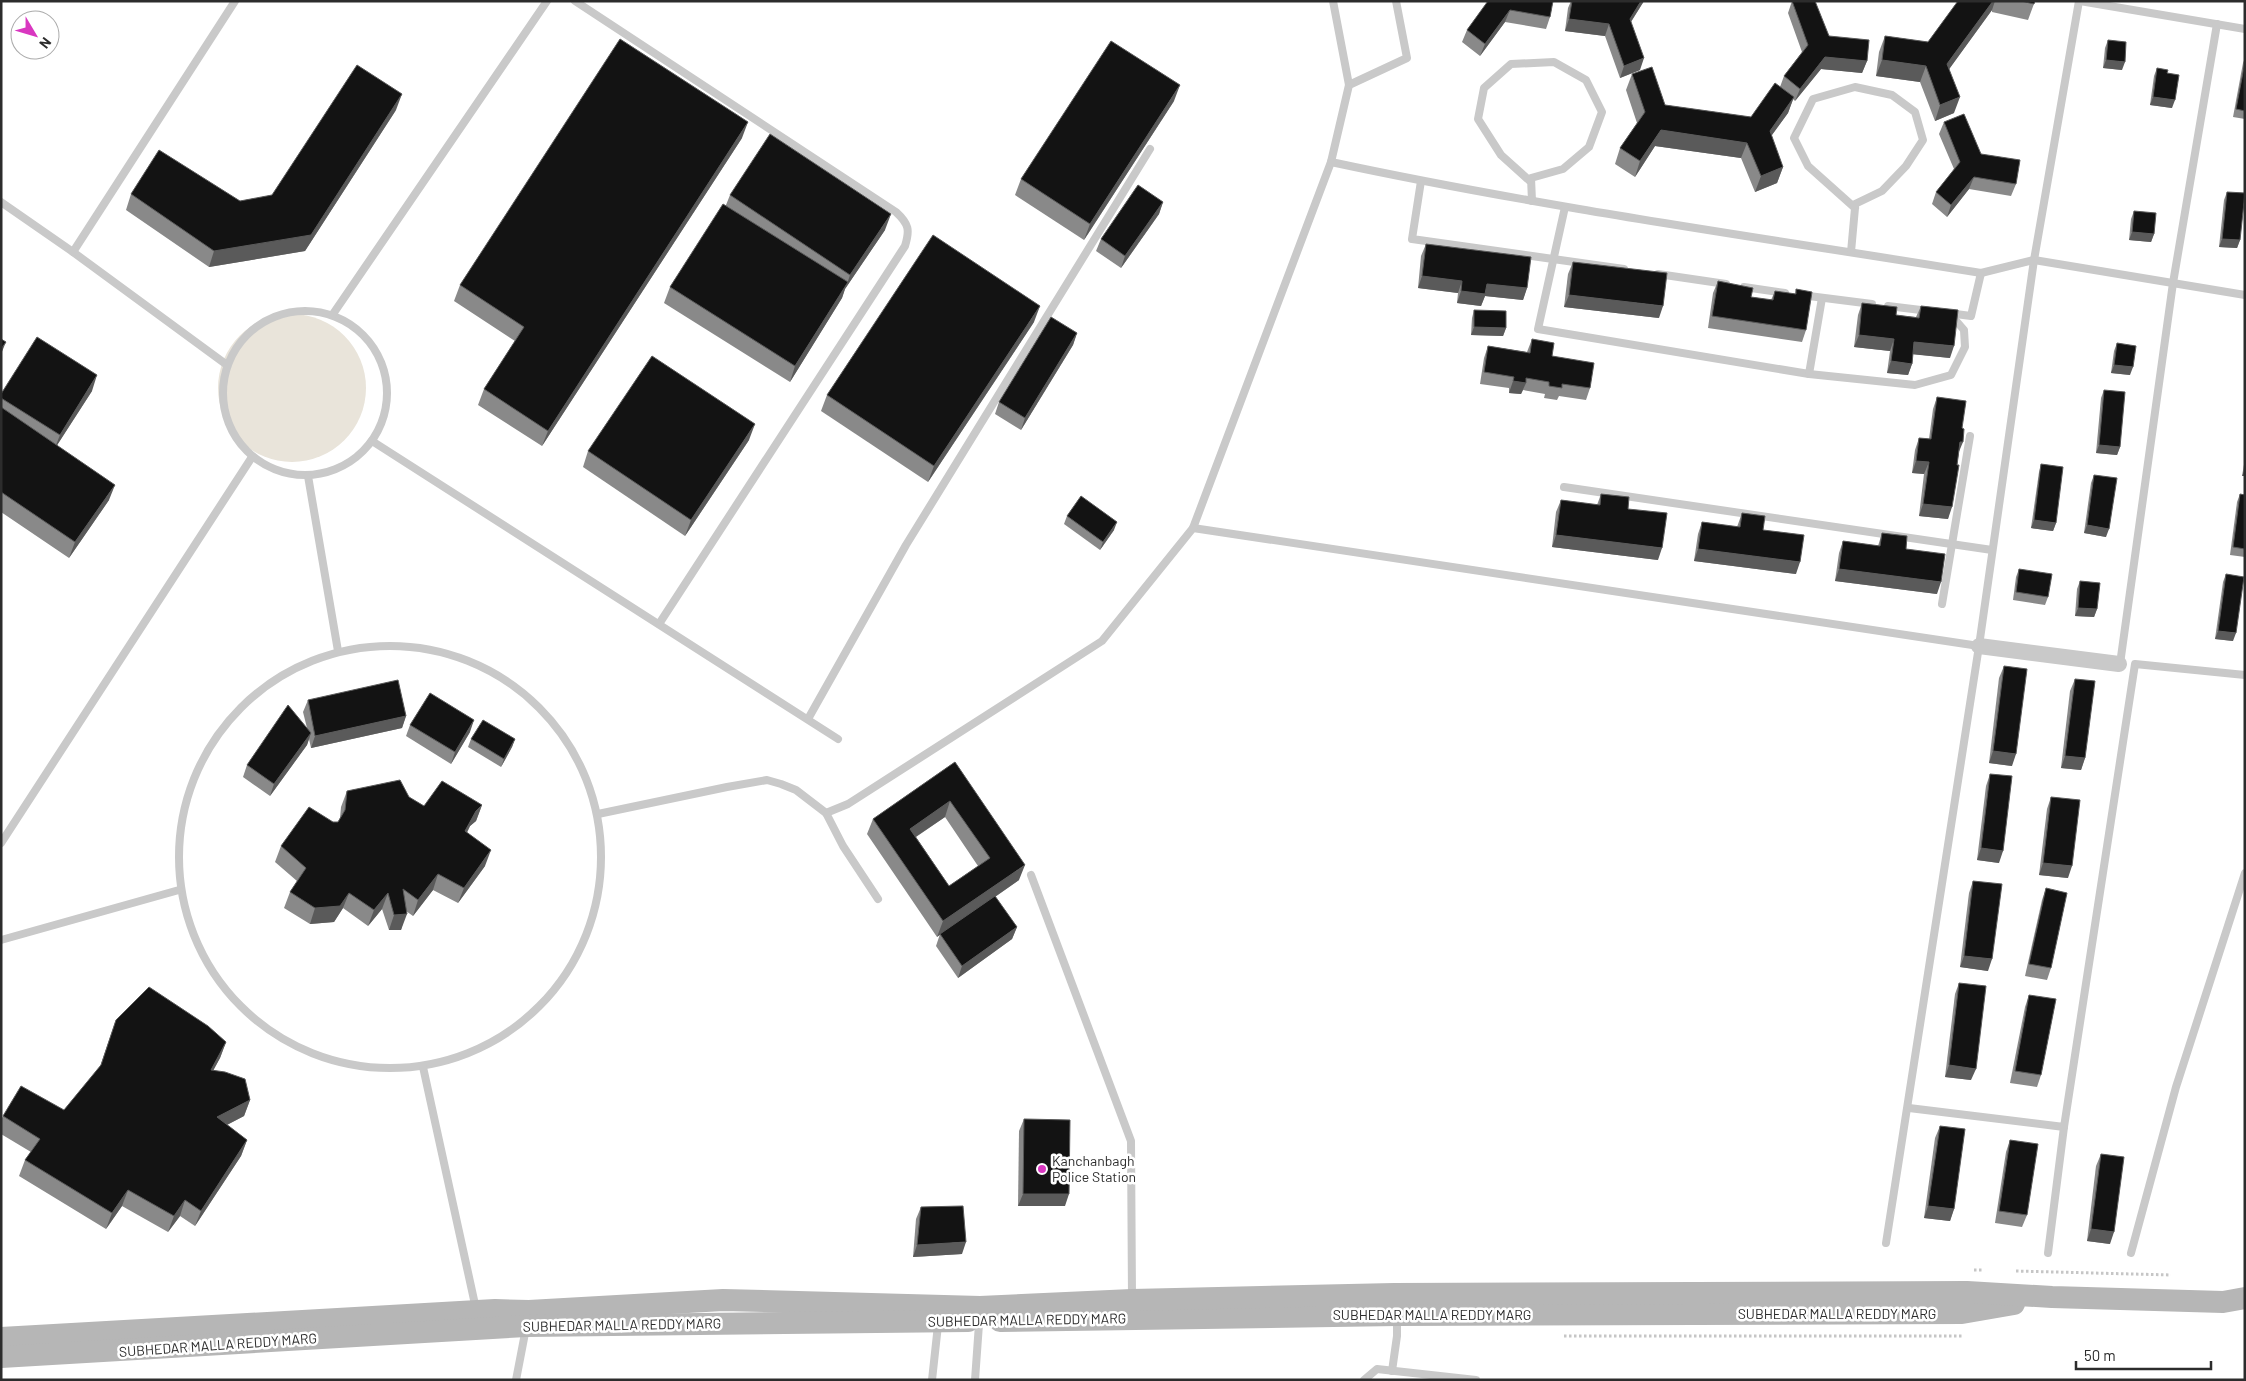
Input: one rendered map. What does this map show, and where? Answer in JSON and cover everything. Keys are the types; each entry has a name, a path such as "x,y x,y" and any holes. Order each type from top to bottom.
{"main road":[{"name":"SUBHEDAR MALLA REDDY MARG","path":"980,1314 1132,1300 1394,1294 1947,1292 2223,1302 2245,1298"},
{"name":"SUBHEDAR MALLA REDDY MARG","path":"1,1358 528,1318 939,1313 1962,1313 2052,1297"},
{"name":"SUBHEDAR MALLA REDDY MARG","path":"1,1338 476,1312 528,1318"}],"street":[{"path":"1979,646 2127,664"}],"lane":[{"path":"73,252 235,1"},
{"path":"333,314 546,1"},
{"path":"575,1 896,212 906,221 909,234 905,246 659,624"},
{"path":"826,813 848,804 1102,641 1193,528 1331,162 1349,85 1333,1"},
{"path":"1349,85 1407,58 1396,1"},
{"path":"1886,1243 1909,1108 1979,646 2034,260 2080,1 2245,29"},
{"path":"2048,1253 2127,664 2173,283 2217,24"},
{"path":"1531,182 1500,156 1478,119 1484,88 1511,64 1554,62 1586,80 1602,112 1589,147 1563,169 1531,178 1532,201"},
{"path":"1851,252 1855,208 1855,204 1882,191 1906,166 1923,140 1916,112 1892,95 1854,87 1813,99 1794,138 1808,166 1855,208"},
{"path":"808,719 906,545 1150,149"},
{"path":"1331,162 1421,182 1565,207 1981,273 2034,260 2245,295"},
{"path":"1421,182 1412,239 1631,270"},
{"path":"1,202 73,252 227,365"},
{"path":"1565,207 1538,330 1809,374 1914,385 1950,375 1965,347 1964,330 1950,314"},
{"path":"1650,273 1822,298 1971,316 1981,273"},
{"path":"1809,374 1822,298"},
{"path":"301,310 333,314 359,330 378,354 388,383 385,413 372,441 344,466 308,476 278,472 252,457 231,431 222,398 227,365 244,337 270,318 301,310"},
{"path":"1942,604 1970,436"},
{"path":"372,441 838,739"},
{"path":"1,843 252,457"},
{"path":"308,476 338,650"},
{"path":"1564,487 1992,550"},
{"path":"1193,528 1979,646"},
{"path":"406,645 416,647 473,661 531,697 574,750 598,814 602,862 595,911 577,956 555,989 549,997 513,1030 470,1054 423,1067 356,1068 292,1047 238,1008 199,954 179,890 179,827 197,767 232,715 280,675 338,650 406,645"},
{"path":"2127,664 2245,675"},
{"path":"598,814 767,780 796,790 826,813 843,846 878,899"},
{"path":"2131,1253 2176,1087 2245,873"},
{"path":"1031,875 1131,1141 1132,1300"},
{"path":"1,940 179,890"},
{"path":"423,1067 476,1312"},
{"path":"1909,1108 2064,1126"},
{"path":"932,1380 939,1313"},
{"path":"975,1380 980,1314"},
{"path":"1392,1370 1397,1336 1397,1314"},
{"path":"516,1380 528,1318"},
{"path":"1364,1380 1377,1369 1474,1380"}],"path":[{"path":"2016,1271 2171,1275"},
{"path":"1556,1336 1964,1336"}],"shaded area":[{"path":"292,314 320,320 344,336 360,360 366,388 360,416 344,440 320,456 292,462 264,456 240,440 224,416 218,388 224,360 240,336 264,320"}],"building":[{"path":"1488,1 1553,1 1550,17 1510,10 1485,44 1467,30"},
{"path":"1572,1 1641,1 1630,19 1644,58 1624,66 1609,24 1569,19"},
{"path":"1792,1 1815,1 1829,36 1869,40 1867,61 1825,57 1800,89 1784,76 1808,45"},
{"path":"1958,1 1993,1 1947,64 1960,97 1940,105 1926,66 1882,60 1885,36 1928,42"},
{"path":"2021,1 2035,1 2034,4"},
{"path":"620,39 748,122 548,431 484,389 524,327 460,285"},
{"path":"2108,40 2126,42 2125,62 2106,60"},
{"path":"1111,41 1180,85 1090,224 1021,179"},
{"path":"2245,62 2245,111 2236,109"},
{"path":"357,65 402,94 311,235 214,251 131,194 159,150 240,201 272,195"},
{"path":"1652,67 1665,105 1751,117 1775,83 1794,97 1770,131 1783,167 1761,176 1747,143 1661,130 1640,161 1620,148 1645,112 1632,74"},
{"path":"2157,68 2168,70 2167,73 2179,75 2175,100 2153,97"},
{"path":"1964,114 1981,154 2020,160 2016,184 1974,177 1951,205 1936,192 1960,162 1944,122"},
{"path":"770,134 891,214 850,275 730,195"},
{"path":"1138,185 1163,202 1125,256 1101,239"},
{"path":"2227,192 2245,193 2240,240 2222,239"},
{"path":"723,204 848,282 795,366 670,287"},
{"path":"2134,211 2156,213 2154,234 2132,232"},
{"path":"933,235 1040,306 934,466 827,395"},
{"path":"1426,244 1531,257 1527,288 1487,284 1485,294 1461,291 1462,281 1422,276"},
{"path":"1573,262 1667,273 1663,306 1569,295"},
{"path":"1718,281 1753,288 1751,297 1773,300 1775,291 1796,294 1796,289 1812,292 1806,330 1712,316"},
{"path":"1862,303 1897,307 1896,315 1919,318 1921,306 1958,310 1954,346 1914,342 1912,364 1891,361 1894,339 1859,335"},
{"path":"1474,310 1506,311 1506,328 1474,327"},
{"path":"1051,317 1077,333 1025,418 999,402"},
{"path":"37,337 97,375 60,435 1,398 1,394"},
{"path":"1,339 6,342 1,349"},
{"path":"1532,339 1554,343 1552,356 1594,363 1590,388 1562,384 1562,388 1549,386 1549,382 1526,378 1526,383 1513,381 1514,377 1484,372 1488,346 1530,353"},
{"path":"2117,343 2136,346 2133,367 2114,365"},
{"path":"652,356 755,424 691,520 588,451"},
{"path":"2104,390 2125,392 2120,447 2099,445"},
{"path":"1937,397 1966,401 1962,428 1964,429 1963,442 1960,442 1957,465 1959,465 1952,507 1923,504 1929,462 1916,461 1919,438 1931,439"},
{"path":"1,407 115,485 75,542 1,492"},
{"path":"2041,464 2063,467 2056,523 2034,520"},
{"path":"2094,475 2117,478 2109,529 2087,525"},
{"path":"1601,494 1629,497 1628,509 1667,513 1662,548 1556,535 1561,500 1600,505"},
{"path":"2240,494 2245,495 2245,549 2233,547"},
{"path":"1081,496 1117,522 1103,542 1067,516"},
{"path":"1742,513 1765,516 1763,530 1804,535 1800,562 1698,549 1702,522 1740,527"},
{"path":"1882,533 1907,536 1906,549 1945,554 1941,582 1839,569 1843,541 1880,546"},
{"path":"2019,569 2052,574 2048,597 2016,592"},
{"path":"2226,574 2244,577 2236,633 2218,631"},
{"path":"2080,581 2100,583 2097,609 2078,608"},
{"path":"2004,666 2027,669 2016,754 1993,751"},
{"path":"2075,679 2095,681 2085,758 2065,756"},
{"path":"398,680 406,716 315,736 308,700"},
{"path":"430,693 474,720 455,752 410,725"},
{"path":"288,705 311,733 274,784 247,765"},
{"path":"483,720 515,739 504,759 471,739"},
{"path":"955,762 1025,865 943,921 873,819","holes":["950,801 990,858 949,886 910,829"]},
{"path":"1990,774 2012,776 2003,851 1981,848"},
{"path":"400,780 409,797 424,806 442,781 482,805 476,811 465,831 491,850 464,888 438,874 418,900 403,889 407,914 394,915 388,893 374,910 349,893 340,906 315,908 290,892 306,868 281,846 309,807 333,822 338,822 345,810 347,791"},
{"path":"2051,797 2080,800 2072,866 2043,863"},
{"path":"1973,881 2002,884 1992,959 1964,956"},
{"path":"2046,888 2067,893 2051,968 2029,964"},
{"path":"995,896 1017,927 962,966 940,934"},
{"path":"1959,983 1986,986 1976,1069 1949,1065"},
{"path":"149,987 208,1026 226,1042 211,1070 225,1072 245,1079 250,1100 217,1117 247,1140 201,1211 185,1200 174,1216 128,1190 112,1213 25,1160 40,1139 3,1116 21,1086 64,1110 101,1065 116,1020"},
{"path":"2029,995 2056,999 2041,1075 2015,1071"},
{"name":"Kanchanbagh Police Station","path":"1024,1119 1070,1120 1069,1194 1023,1194"},
{"path":"1940,1126 1965,1129 1954,1209 1928,1206"},
{"path":"2010,1140 2038,1144 2027,1215 1999,1211"},
{"path":"2101,1154 2124,1157 2114,1232 2091,1229"},
{"path":"963,1206 966,1242 917,1245 921,1207"}],"place":[{"name":"Kanchanbagh Police Station","path":"1042,1169"}]}
